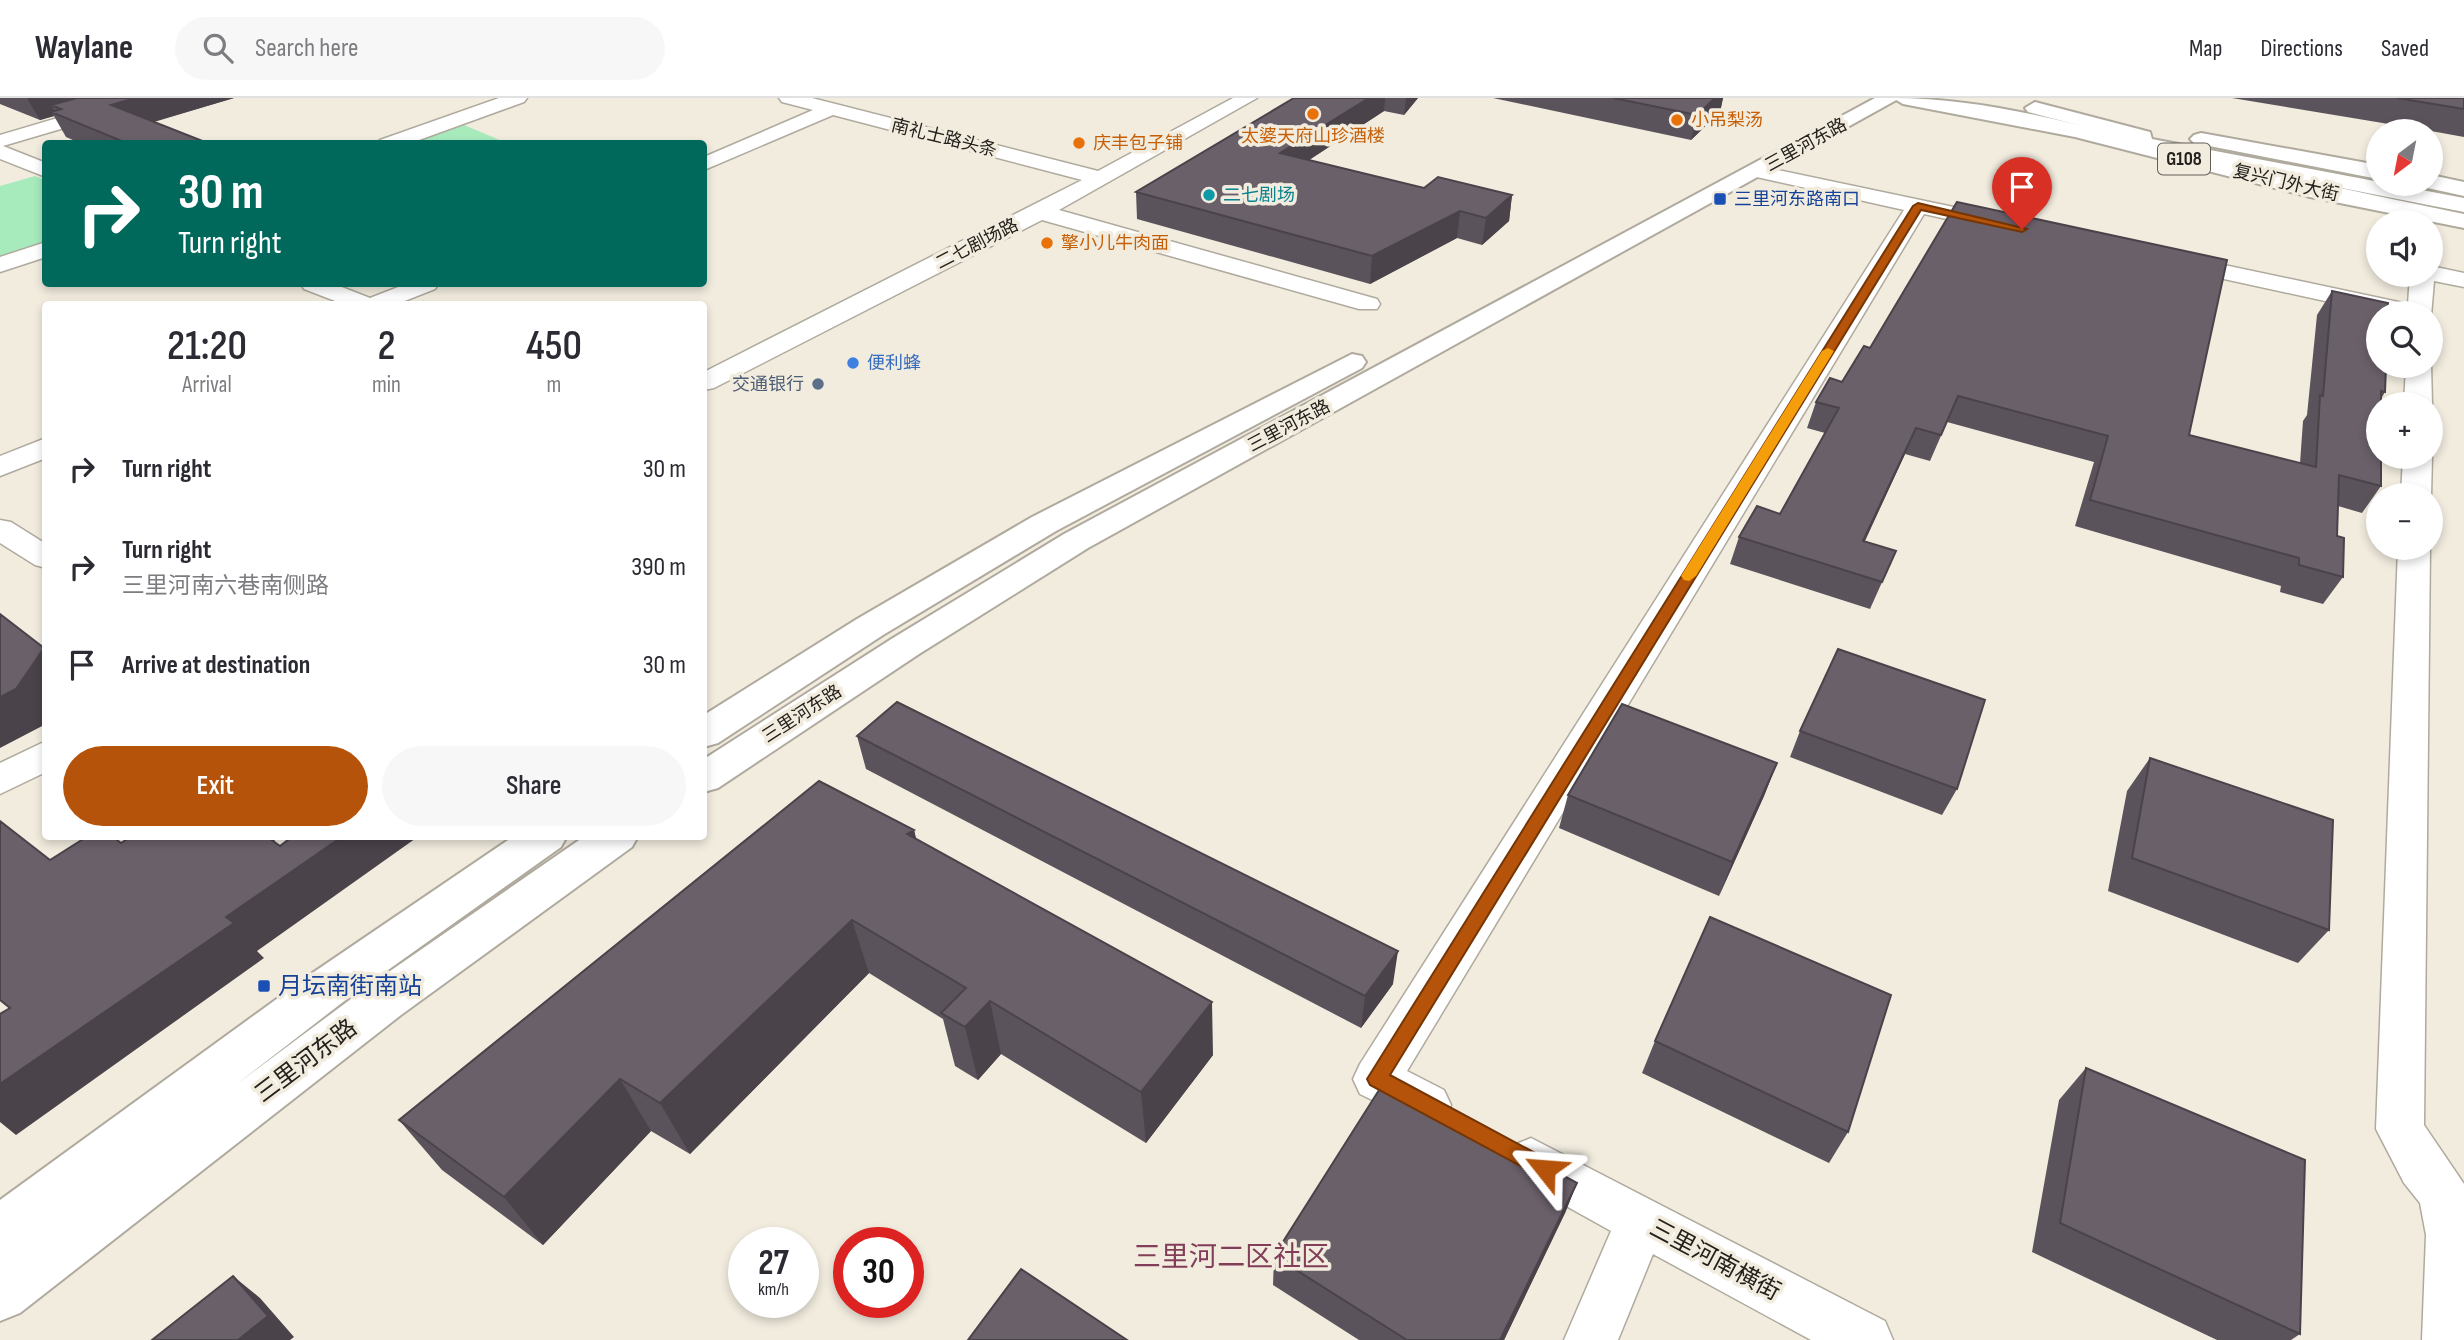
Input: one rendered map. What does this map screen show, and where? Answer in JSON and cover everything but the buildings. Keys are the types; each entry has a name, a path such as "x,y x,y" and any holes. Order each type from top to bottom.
{"main road":[{"name":"三里河东路","path":"707,731 870,627 1045,524 1848,98"},
{"name":"三里河东路","path":"707,776 905,646 1076,541 1759,172 1890,98"},
{"name":"复兴门外大街","path":"1903,98 2076,131 2390,210"},
{"name":"复兴门外大街","path":"1983,98 2366,170"},
{"path":"2035,108 2223,158"},
{"path":"2076,131 2464,205"},
{"path":"2443,183 2464,187"},
{"name":"复兴门外大街","path":"2443,220 2464,221"},
{"name":"三里河东路","path":"0,1232 327,988 540,840"},
{"name":"三里河东路","path":"0,1293 384,1001 611,840"}],"street":[{"path":"0,141 145,98"},
{"path":"398,140 517,98"},
{"name":"南礼士路头条","path":"789,98 1100,178"},
{"name":"二七剧场路","path":"707,380 1040,212 1247,98"},
{"path":"707,163 831,109"},
{"path":"0,152 42,169"},
{"path":"1759,172 2025,229"},
{"path":"1461,1124 1377,1079 1918,206"},
{"path":"1040,212 1368,304"},
{"path":"0,265 42,250"},
{"path":"2159,258 2366,303"},
{"path":"2443,276 2464,280"},
{"path":"321,287 356,301"},
{"path":"384,301 419,287"},
{"path":"0,467 42,449"},
{"path":"0,529 42,555"},
{"path":"2414,560 2400,1129 2443,1194 2452,1235 2449,1340"},
{"path":"0,780 42,756"},
{"path":"1497,1143 1641,1220"},
{"name":"三里河南横街","path":"1591,1340 1641,1220 1866,1340"}],"green space":[{"path":"464,125 500,140 421,140"},
{"path":"35,176 42,179 42,243 0,258 0,186"}],"slow traffic":[{"path":"1689,576 1828,351"}],"place":[{"name":"太婆天府山珍酒楼","path":"1313,114"},
{"name":"小吊梨汤","path":"1677,120"},
{"name":"庆丰包子铺","path":"1079,143"},
{"name":"二七剧场","path":"1209,195"},
{"name":"三里河东路南口","path":"1720,199"},
{"name":"擎小儿牛肉面","path":"1047,243"},
{"name":"便利蜂","path":"853,363"},
{"name":"交通银行","path":"818,384"},
{"name":"月坛南街南站","path":"264,986"}],"district":[{"name":"三里河二区社区","path":"1231,1257"}],"route":[{"path":"1545,1169 1377,1079 1918,206 2022,229"}]}
